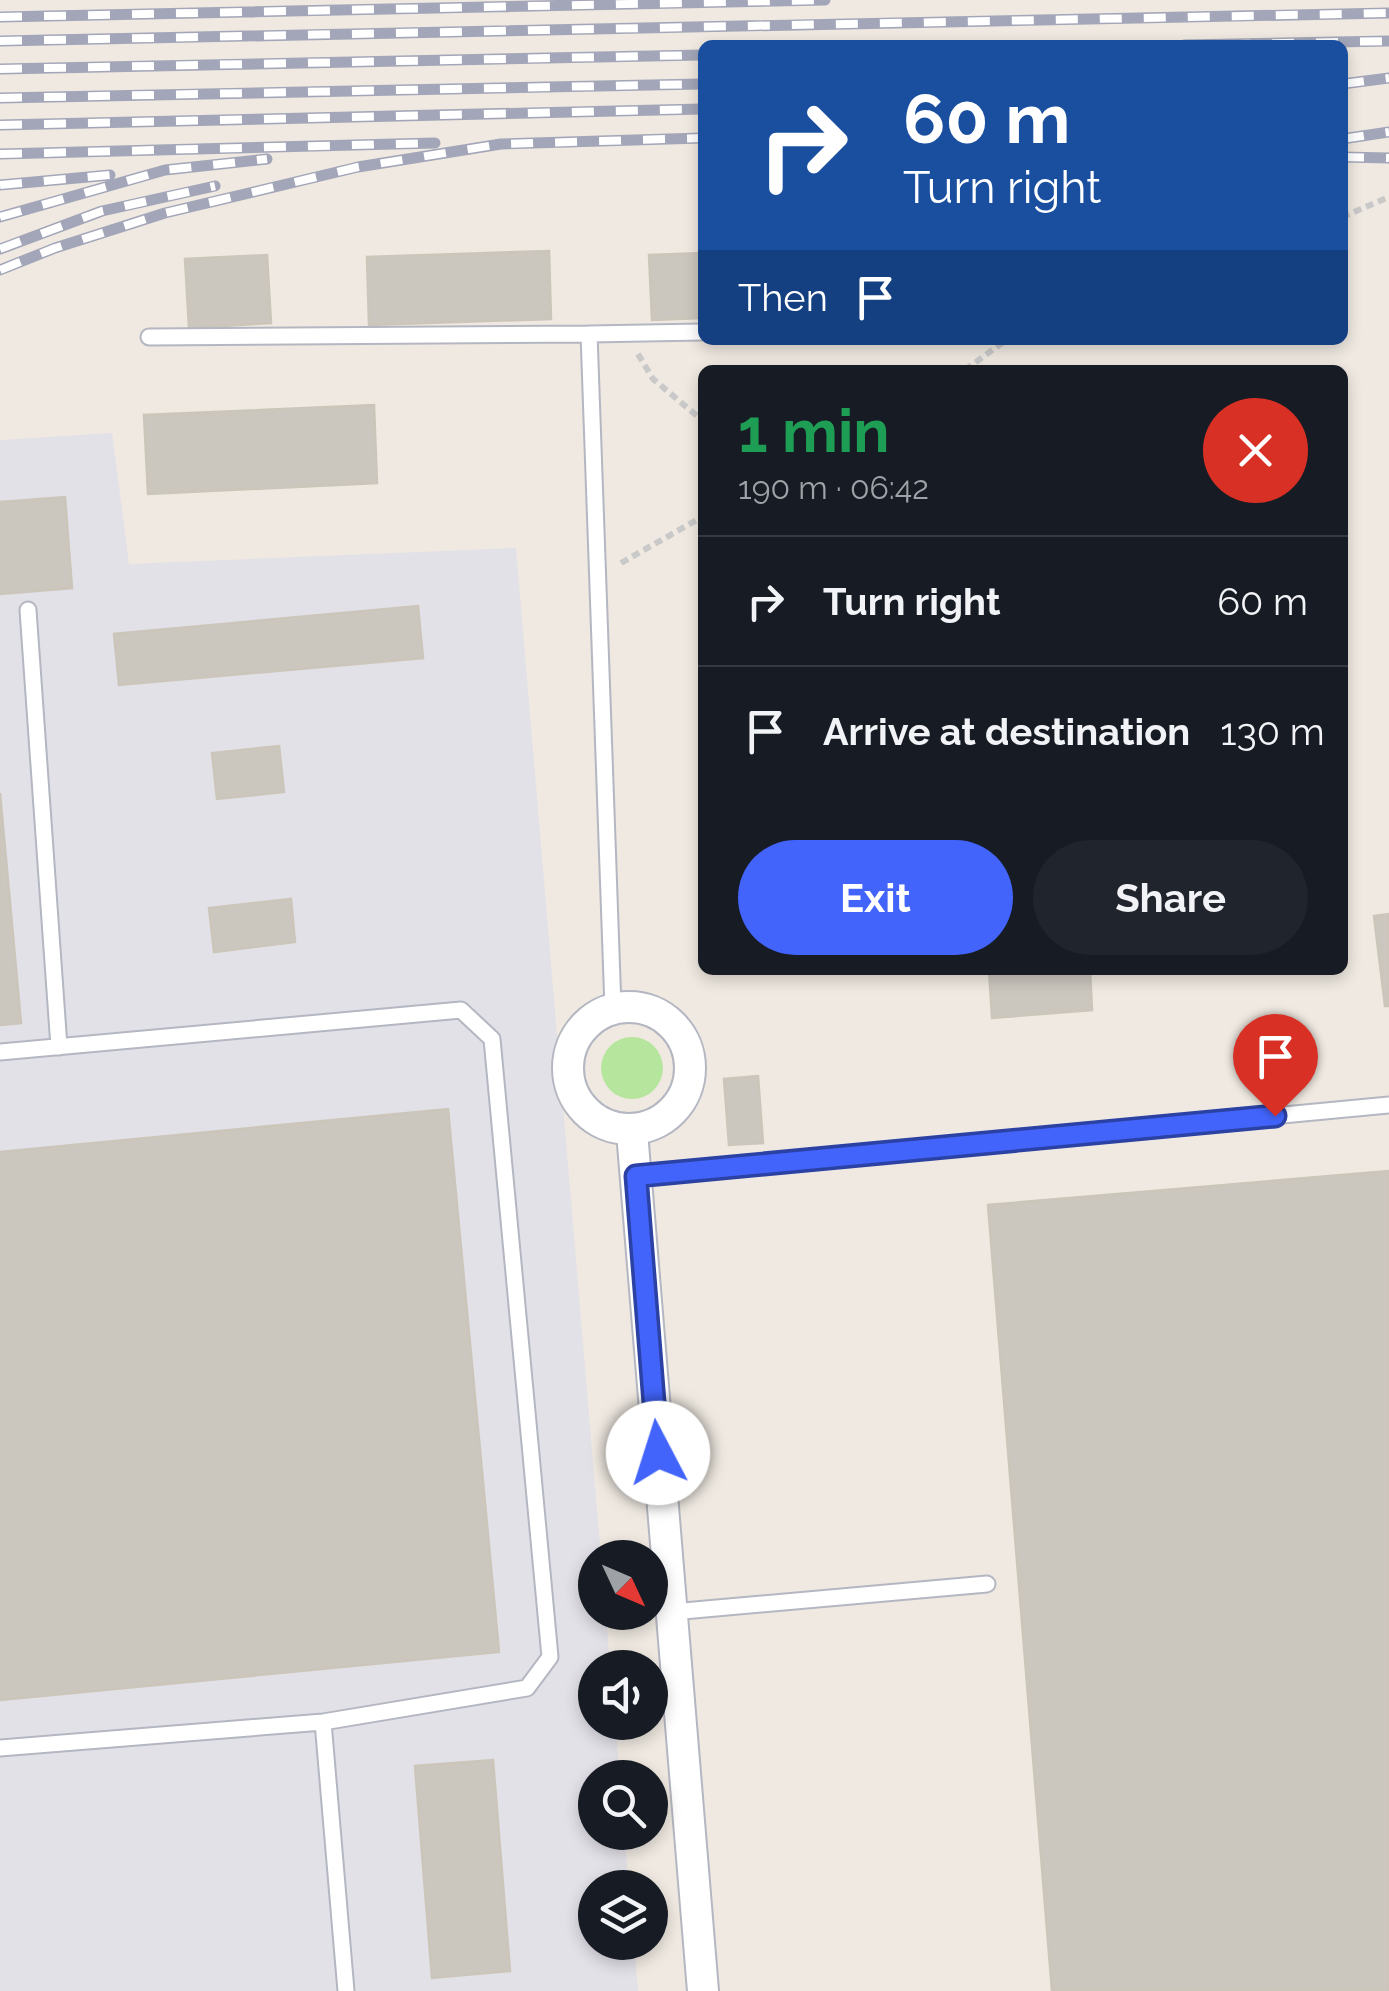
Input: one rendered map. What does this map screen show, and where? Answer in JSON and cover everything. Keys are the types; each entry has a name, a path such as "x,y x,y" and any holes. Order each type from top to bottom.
{"street":[{"path":"634,1006 653,1011 670,1022 683,1038 690,1057 690,1078 677,1105 654,1124 632,1132 595,1120 580,1106 570,1088 570,1048 594,1016 613,1008 634,1006"},
{"path":"632,1132 703,1991"}],"lane":[{"path":"150,337 698,332"},
{"path":"588,334 613,1008"},
{"path":"28,610 59,1047"},
{"path":"0,1052 461,1010 492,1039 550,1657 527,1688 323,1722 0,1748"},
{"path":"636,1176 1389,1105"},
{"path":"672,1612 986,1584"},
{"path":"323,1722 346,1991"}],"path":[{"path":"1348,214 1389,197"},
{"path":"625,334 653,379 698,417"},
{"path":"972,365 999,345"},
{"path":"596,577 698,518"}],"shaded area":[{"path":"112,433 129,564 516,548 600,1540 578,1540 578,1630 607,1630 609,1650 578,1650 578,1740 617,1740 618,1760 578,1760 578,1850 626,1850 627,1870 578,1870 578,1960 635,1960 638,1991 0,1991 0,440"}],"green space":[{"path":"632,1037 654,1046 663,1068 654,1090 632,1099 610,1090 601,1068 610,1046"}],"building":[{"path":"549,251 551,319 369,325 367,257"},
{"path":"698,253 698,318 652,320 649,255"},
{"path":"267,255 271,323 189,328 185,259"},
{"path":"374,405 377,483 148,494 144,415"},
{"path":"65,497 72,588 0,594 0,502"},
{"path":"418,606 423,658 119,685 114,634"},
{"path":"279,746 284,792 217,799 212,753"},
{"path":"0,793 21,1023 0,1025"},
{"path":"291,899 295,942 214,952 209,908"},
{"path":"1389,914 1389,1006 1385,1006 1374,916"},
{"path":"989,975 1090,975 1092,1010 992,1018"},
{"path":"758,1076 763,1143 729,1145 724,1079"},
{"path":"448,1109 499,1652 0,1700 0,1152"},
{"path":"1389,1171 1389,1991 1052,1991 988,1205"},
{"path":"493,1760 510,1971 432,1978 415,1766"}],"railway":[{"path":"0,17 825,0"},
{"path":"0,41 1389,13"},
{"path":"1348,42 1389,41"},
{"path":"0,69 698,55"},
{"path":"1348,83 1389,78"},
{"path":"0,98 698,84"},
{"path":"0,125 698,109"},
{"path":"1348,138 1389,132"},
{"path":"0,270 165,213 358,167 501,144 698,138"},
{"path":"0,154 435,143"},
{"path":"1348,157 1389,158"},
{"path":"0,217 165,170 267,159"},
{"path":"0,185 110,175"},
{"path":"0,249 102,211 215,186"}],"route":[{"path":"658,1453 636,1176 1275,1116"}]}
